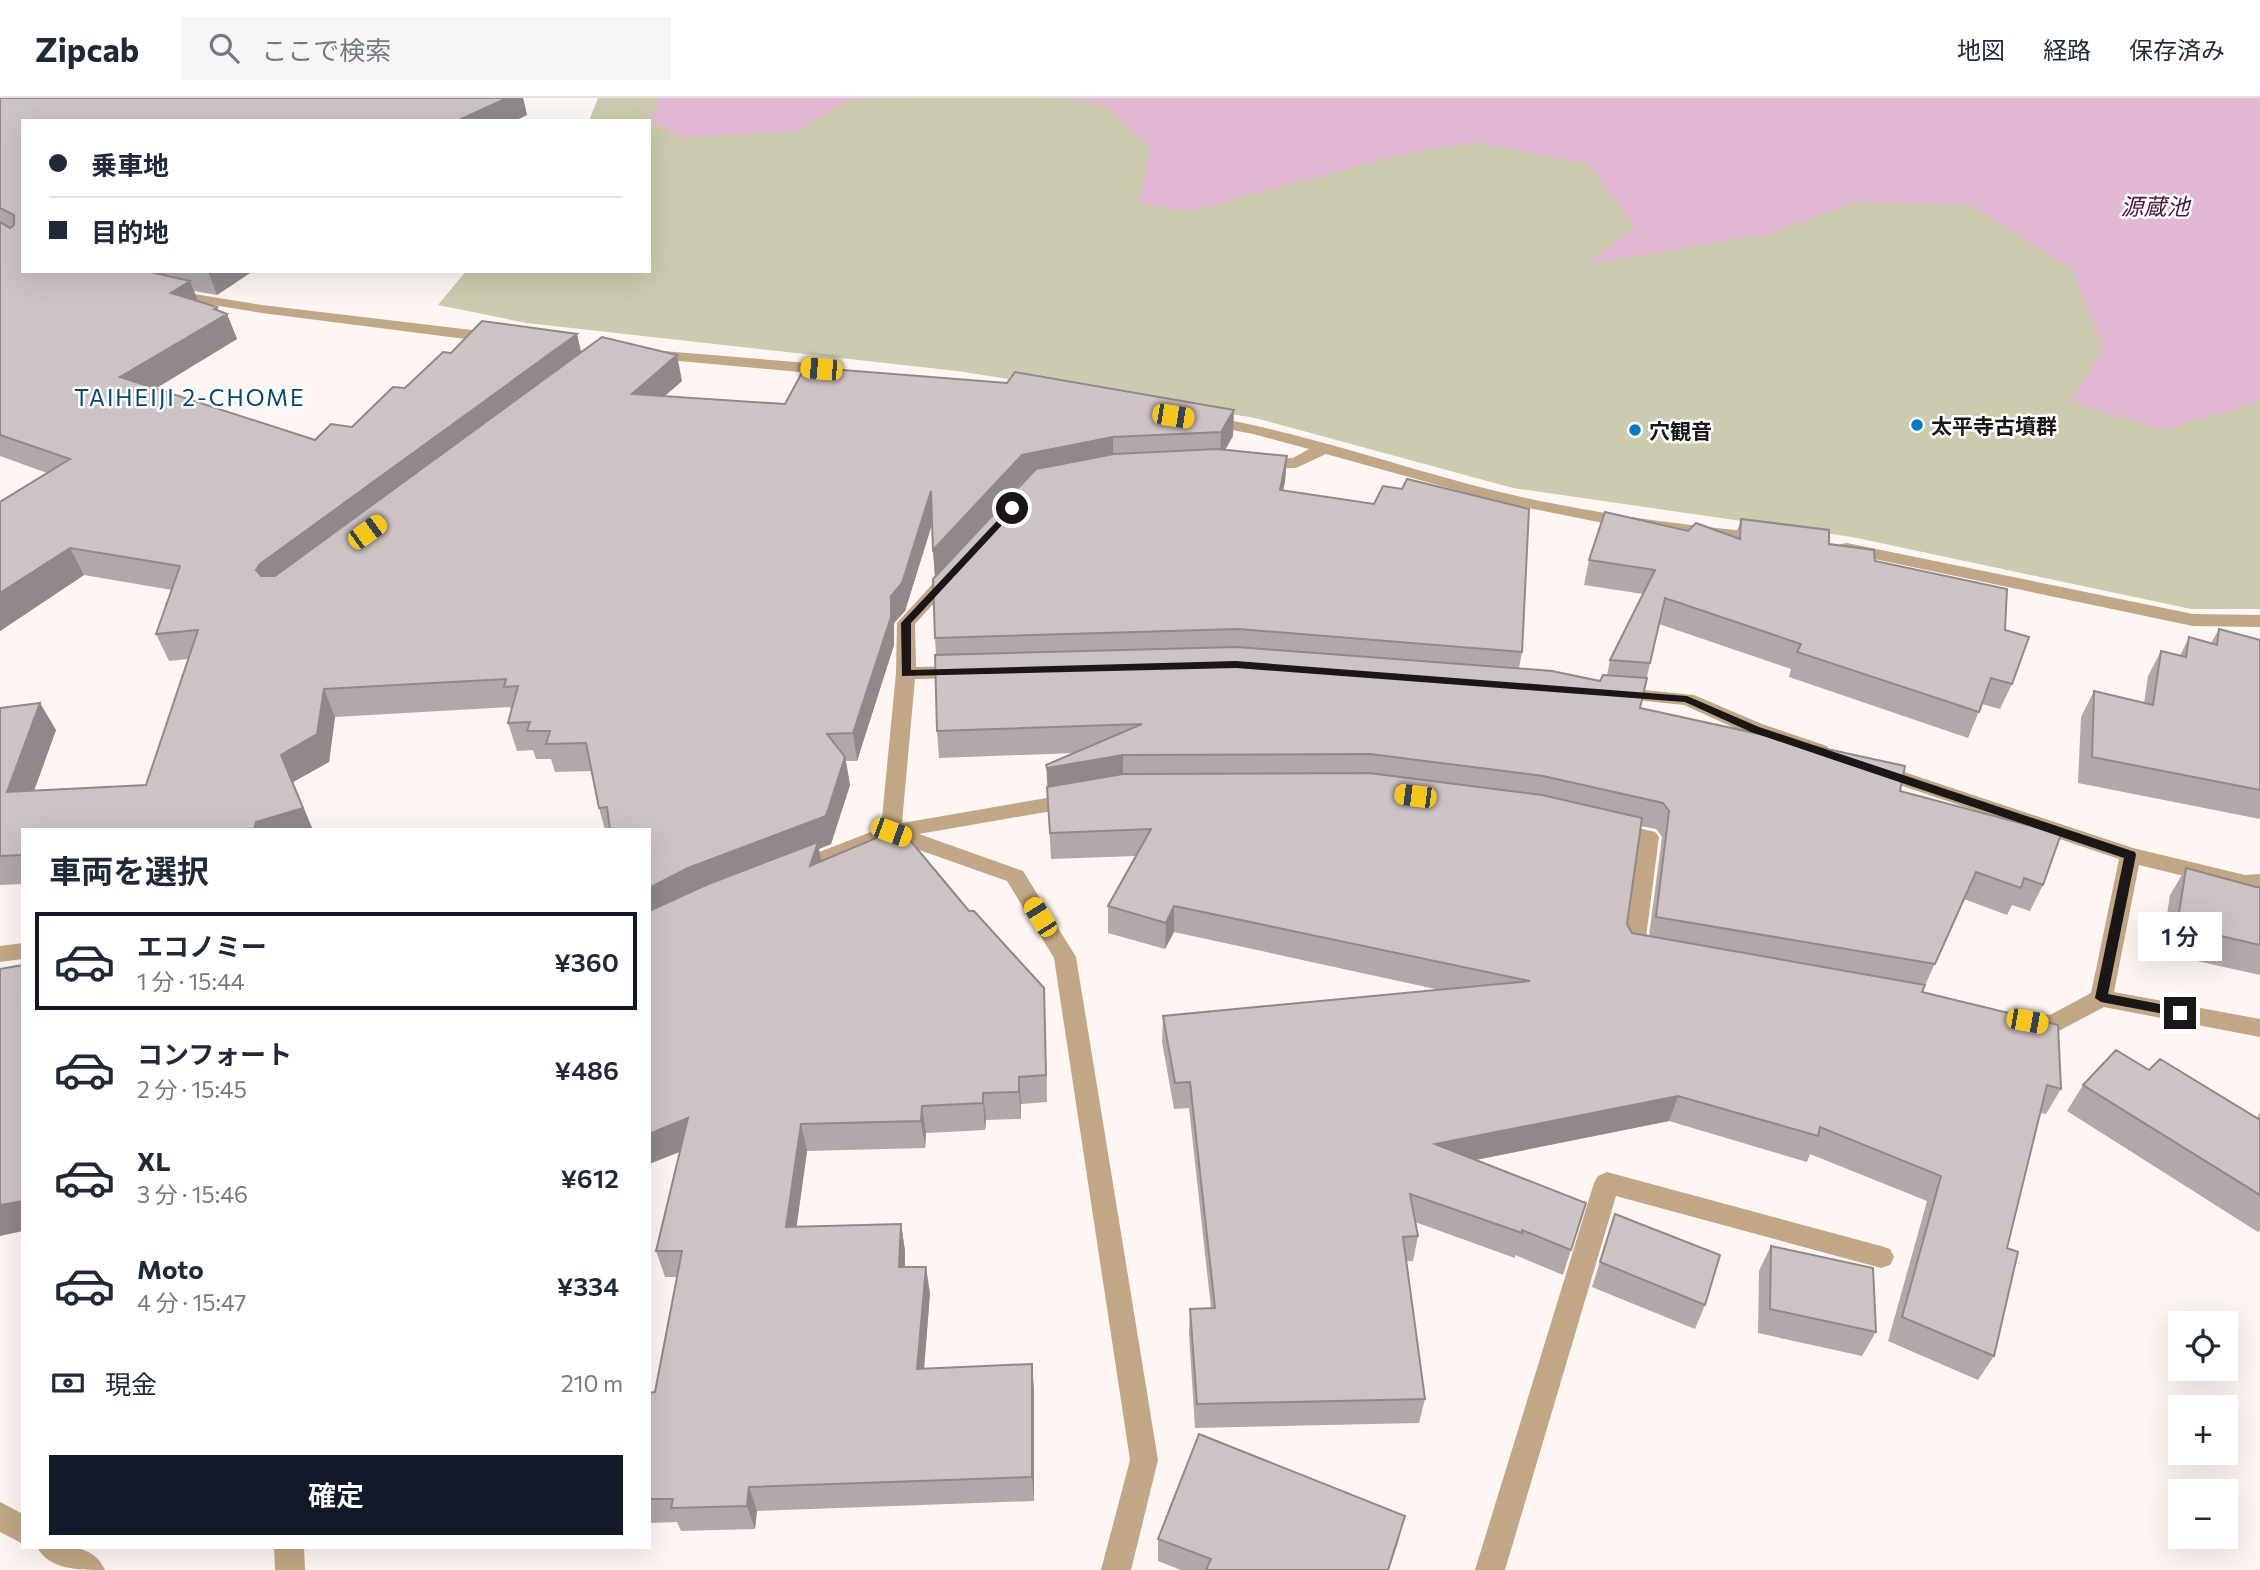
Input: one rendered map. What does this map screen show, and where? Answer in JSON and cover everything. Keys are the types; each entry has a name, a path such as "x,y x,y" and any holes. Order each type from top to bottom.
{"street":[{"path":"153,291 262,309 512,340"},
{"path":"636,354 843,371"},
{"path":"1186,418 1255,429 1499,497 1638,525 1783,541"},
{"path":"1240,465 1296,463 1324,448"},
{"path":"1836,546 2193,620 2260,621"},
{"path":"891,832 906,673 906,623 968,556"},
{"path":"906,673 988,671"},
{"path":"1591,692 1687,699 1755,729 1833,755"},
{"path":"1858,764 2130,855 2245,883 2260,882"},
{"path":"779,876 891,832 1096,796"},
{"path":"1586,823 1648,837 1633,951 1660,956"},
{"path":"891,832 1015,876 1065,957 1144,1460 1116,1570"},
{"path":"2101,998 2130,855"},
{"path":"0,954 21,951"},
{"path":"2013,1018 2053,1025 2101,998 2260,1028"},
{"path":"1490,1570 1607,1183 1881,1257"},
{"path":"0,1516 21,1529"},
{"path":"55,1549 90,1570"},
{"path":"289,1549 290,1570"}],"shaded area":[{"path":"598,98 1111,98 1462,129 1848,184 1993,196 2260,373 2260,609 2191,609 1852,537 1513,488 1255,418 957,371 527,323 438,305 464,273 651,273 651,119 590,119"}],"water":[{"path":"658,98 872,98 848,101 794,132 683,137 651,121"},
{"name":"源蔵池","path":"1063,98 2260,98 2260,402 2162,430 2071,401 2104,349 2071,268 1970,205 1855,202 1773,233 1585,265 1635,227 1588,164 1475,142 1397,156 1188,211 1139,203 1151,149 1108,107"}],"building":[{"path":"0,98 507,98 461,119 21,119 21,273 155,273 190,281 171,293 217,307 214,309 227,314 120,377 315,440 331,424 352,427 393,387 405,388 443,352 451,353 482,321 577,334 260,564 256,570 261,576 275,576 602,337 677,355 632,394 785,404 805,367 1007,383 1015,372 1234,410 1221,432 1113,437 1022,455 933,550 931,491 902,583 891,596 891,617 853,733 827,734 845,757 826,816 688,868 651,887 651,828 610,828 607,807 599,808 586,743 546,744 550,731 527,731 530,722 508,723 518,686 504,687 506,679 324,689 317,734 281,755 303,808 256,822 254,828 21,828 21,855 0,856 0,708 40,703 7,792 146,785 198,630 156,634 180,566 70,548 0,593 0,502 70,459 0,435 0,222 10,228 14,225 14,215 0,208"},
{"path":"1217,449 1287,456 1280,490 1374,504 1383,486 1402,489 1407,479 1529,509 1522,652 1238,629 935,638 933,579 1036,469 1114,454"},
{"path":"1605,512 1688,531 1696,523 1740,539 1741,519 1829,530 1829,544 1874,550 1875,561 2007,589 2005,630 2029,637 2012,684 1991,678 1979,712 1797,652 1801,644 1665,598 1650,663 1610,660 1655,570 1589,560"},
{"path":"2219,629 2260,640 2260,790 2092,757 2094,691 2153,705 2161,651 2186,657 2189,637 2217,645"},
{"path":"1237,647 1552,671 1600,681 1603,675 1647,678 1640,708 1905,766 1900,791 2061,834 2043,885 2024,878 2021,888 1976,872 1935,964 1656,917 1669,811 1663,803 1543,776 1370,754 1123,755 1047,768 1046,765 1142,724 937,731 935,655"},
{"path":"1369,773 1542,795 1642,818 1627,924 1632,933 1925,985 1922,992 2058,1025 2061,1089 2047,1085 2007,1248 2018,1252 1994,1356 1902,1317 1941,1176 1820,1127 1818,1136 1678,1096 1435,1144 1586,1203 1571,1250 1522,1230 1522,1233 1410,1194 1418,1236 1403,1237 1425,1399 1197,1404 1190,1309 1215,1308 1190,1082 1175,1083 1163,1016 1530,981 1174,906 1166,923 1108,906 1151,829 1050,833 1047,787 1123,774"},
{"path":"888,833 904,833 969,911 974,911 1044,988 1046,1075 1019,1077 1019,1092 983,1093 983,1103 922,1106 921,1121 801,1124 786,1227 901,1224 899,1267 926,1267 917,1369 1032,1364 1032,1477 749,1487 747,1506 671,1508 673,1499 651,1499 651,1393 655,1392 682,1251 656,1251 688,1118 651,1133 651,910 706,885 818,842 810,866"},
{"path":"2186,868 2260,887 2260,945 2177,926"},
{"path":"21,965 21,1201 0,1205 0,969"},
{"path":"2116,1050 2149,1070 2160,1059 2260,1120 2260,1195 2083,1085"},
{"path":"1615,1214 1720,1255 1705,1305 1600,1262"},
{"path":"1771,1246 1873,1268 1876,1332 1770,1309"},
{"path":"1199,1434 1405,1516 1388,1570 1206,1570 1211,1559 1158,1539"}],"place":[{"name":"太平寺古墳群","path":"1917,425"},
{"name":"穴観音","path":"1635,430"}],"district":[{"name":"TAIHEIJI 2-CHOME","path":"190,397"}],"route":[{"path":"1012,508 906,623 906,673 1236,664 1687,699 1755,729 2130,855 2101,998 2180,1013"}]}
